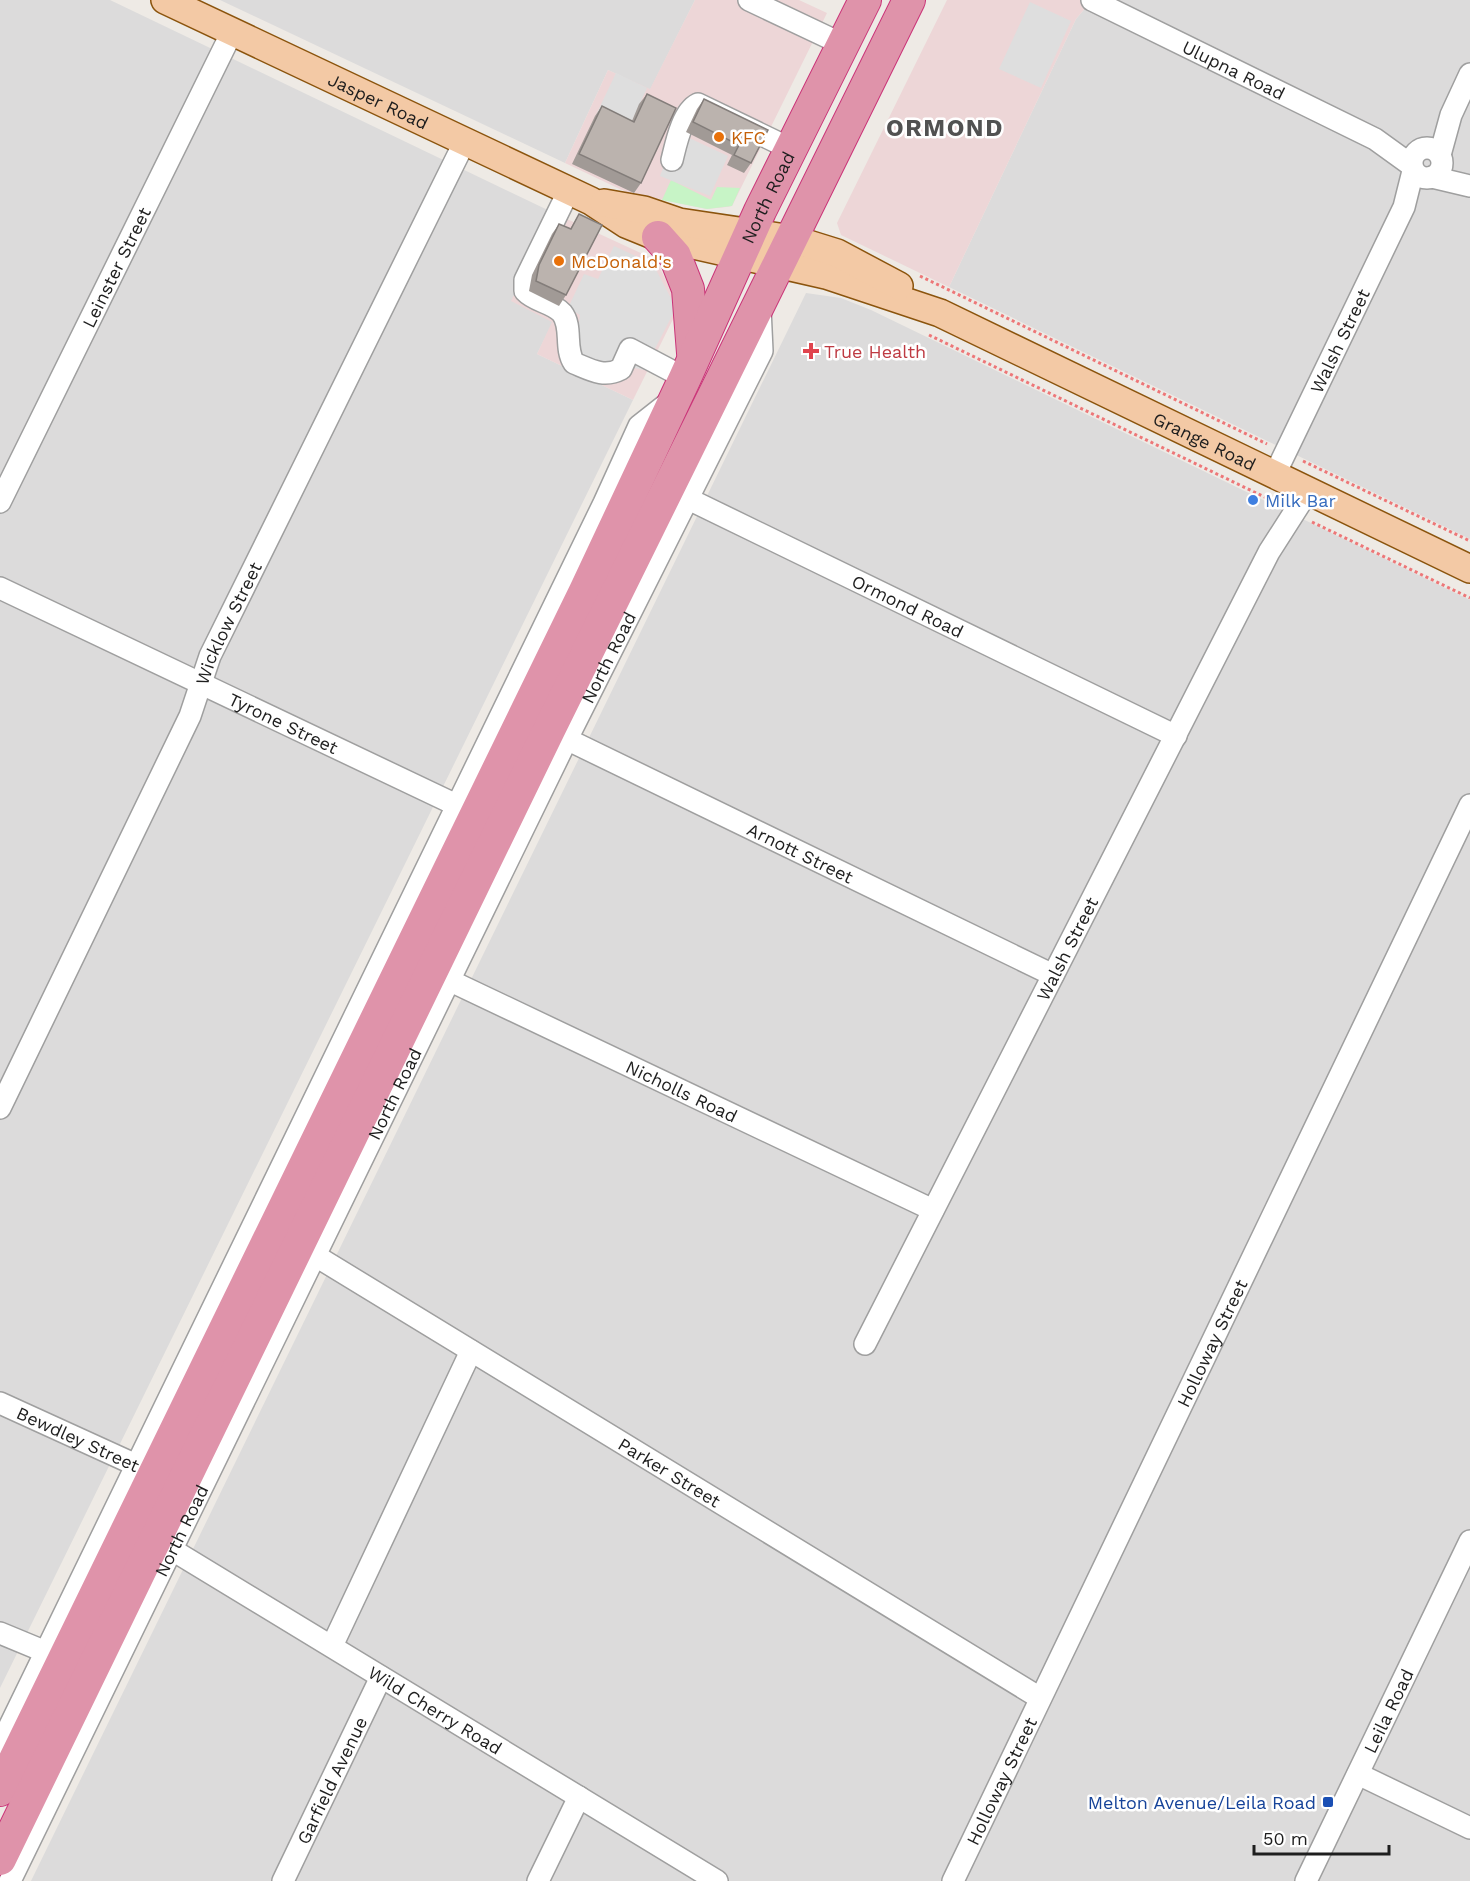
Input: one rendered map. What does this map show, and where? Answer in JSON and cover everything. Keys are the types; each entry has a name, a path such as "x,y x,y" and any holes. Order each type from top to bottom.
{"highway":[{"name":"North Road","path":"0,1859 67,1661 146,1470 272,1232 478,815 686,377 745,245 865,0"},
{"name":"North Road","path":"0,1790 67,1661 164,1544 441,977 478,815 558,735 678,494 760,304 909,0"},
{"path":"795,141 837,148"},
{"path":"658,237 675,256 688,289 693,328 686,377"}],"main road":[{"name":"Jasper Road","path":"165,0 196,7 232,32 579,197 626,224 658,237 745,245"},
{"name":"Jasper Road","path":"579,197 644,210 745,245"},
{"name":"Grange Road","path":"745,245 786,253 826,275 1470,569"}],"street":[{"path":"749,0 842,44"},
{"name":"Ulupna Road","path":"1092,0 1375,139 1470,180"},
{"name":"Leinster Street","path":"0,502 232,32"},
{"name":"Walsh Street","path":"865,1344 1269,552 1291,487 1404,207 1470,74"},
{"path":"672,160 691,107 698,104 795,141"},
{"name":"Wicklow Street","path":"0,1108 190,717 210,656 464,143"},
{"name":"Ulupna Road","path":"1427,163 1470,186"},
{"path":"579,197 525,280 525,291 563,314 566,321 568,348 574,363 598,373 612,372 621,369 630,349 686,377"},
{"name":"North Road","path":"146,1470 478,815 639,426 686,377"},
{"name":"Ormond Road","path":"639,477 1176,736"},
{"name":"Tyrone Street","path":"0,588 478,815"},
{"name":"North Road","path":"441,977 558,735"},
{"name":"Arnott Street","path":"558,735 1053,975"},
{"name":"Holloway Street","path":"953,1881 1470,805"},
{"name":"Nicholls Road","path":"441,977 933,1210"},
{"name":"Parker Street","path":"272,1232 308,1251 1040,1698"},
{"path":"332,1646 471,1351"},
{"name":"Bewdley Street","path":"0,1403 146,1470"},
{"name":"Leila Road","path":"1306,1881 1470,1541"},
{"name":"North Road","path":"10,1881 164,1544"},
{"name":"Wild Cherry Road","path":"164,1544 717,1881"},
{"path":"0,1633 67,1661"},
{"name":"North Road","path":"0,1746 67,1661"},
{"name":"Garfield Avenue","path":"283,1881 381,1677"},
{"path":"1358,1774 1470,1828"},
{"path":"538,1881 579,1797"}],"path":[{"path":"910,271 1291,487 1470,598"},
{"path":"933,323 1291,487 1470,541"}],"shaded area":[{"path":"0,0 110,0 554,213 553,322 537,354 633,400 0,1688"},
{"path":"220,0 695,0 650,90 608,70 565,163"},
{"path":"695,0 799,0 827,13 732,206 707,209 626,192 565,163 608,70 650,89"},
{"path":"947,0 1092,0 1076,19 949,287 841,235 837,223"},
{"path":"1092,0 1470,0 1470,539 949,287 1076,19"},
{"path":"1030,2 1071,21 1041,88 999,69"},
{"path":"616,73 647,88 627,132 595,117"},
{"path":"687,137 728,156 710,196 660,176 672,146"},
{"path":"554,213 656,260 679,307 633,400 537,354 552,322 511,301"},
{"path":"614,246 653,264 676,308 644,370 616,364 606,368 574,354 580,315 568,308 584,274 598,279"},
{"path":"806,293 841,298 871,310 1470,600 1470,1881 31,1881"}],"green space":[{"path":"671,180 711,200 717,187 740,188 732,206 707,209 662,200"}],"building":[{"path":"647,94 676,108 641,183 579,154 602,106 634,122"},
{"path":"704,99 768,130 751,163 734,155 739,145 693,122"},
{"path":"579,214 602,225 566,295 536,281 539,265 559,224 571,229"}],"place":[{"name":"KFC","path":"719,137"},
{"name":"McDonald's","path":"559,261"},
{"name":"True Health","path":"811,351"},
{"name":"Milk Bar","path":"1253,500"},
{"name":"Melton Avenue/Leila Road","path":"1328,1802"}],"district":[{"name":"ORMOND","path":"945,128"}]}
